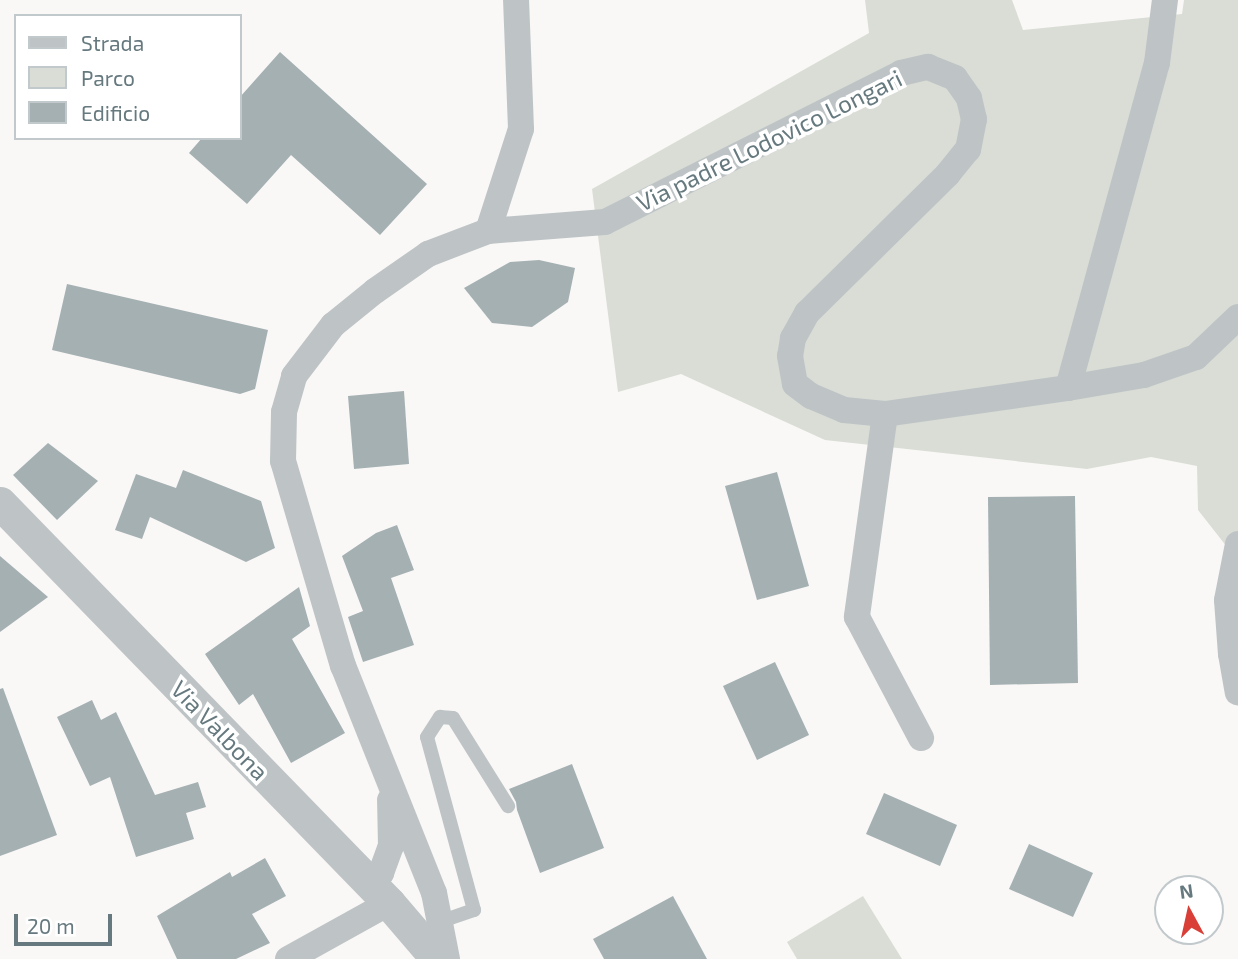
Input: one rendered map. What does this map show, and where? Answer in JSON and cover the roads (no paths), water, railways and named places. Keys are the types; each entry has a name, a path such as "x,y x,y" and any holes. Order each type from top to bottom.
{"street":[{"path":"488,231 521,129 516,0"},
{"path":"1068,388 1157,63 1165,0"},
{"name":"Via padre Lodovico Longari","path":"447,959 442,921 423,861 388,784 343,666 283,461 284,412 294,376 333,326 375,290 428,254 488,231 605,222 901,73 928,67 955,78 969,98 974,119 968,149 948,174 807,313 793,338 790,356 795,384 811,396 844,410 885,414 1068,388 1144,376 1196,357 1238,317"},
{"path":"885,414 857,617 920,738"},
{"name":"Via Valbona","path":"0,503 380,894 437,959"},
{"path":"1238,544 1227,600 1231,654 1238,692"},
{"name":"Via padre Lodovico Longari","path":"380,894 381,873 391,846 388,784"},
{"path":"288,959 380,894"}],"lane":[{"path":"442,921 474,910 427,737 440,717 453,718 508,806"}]}
